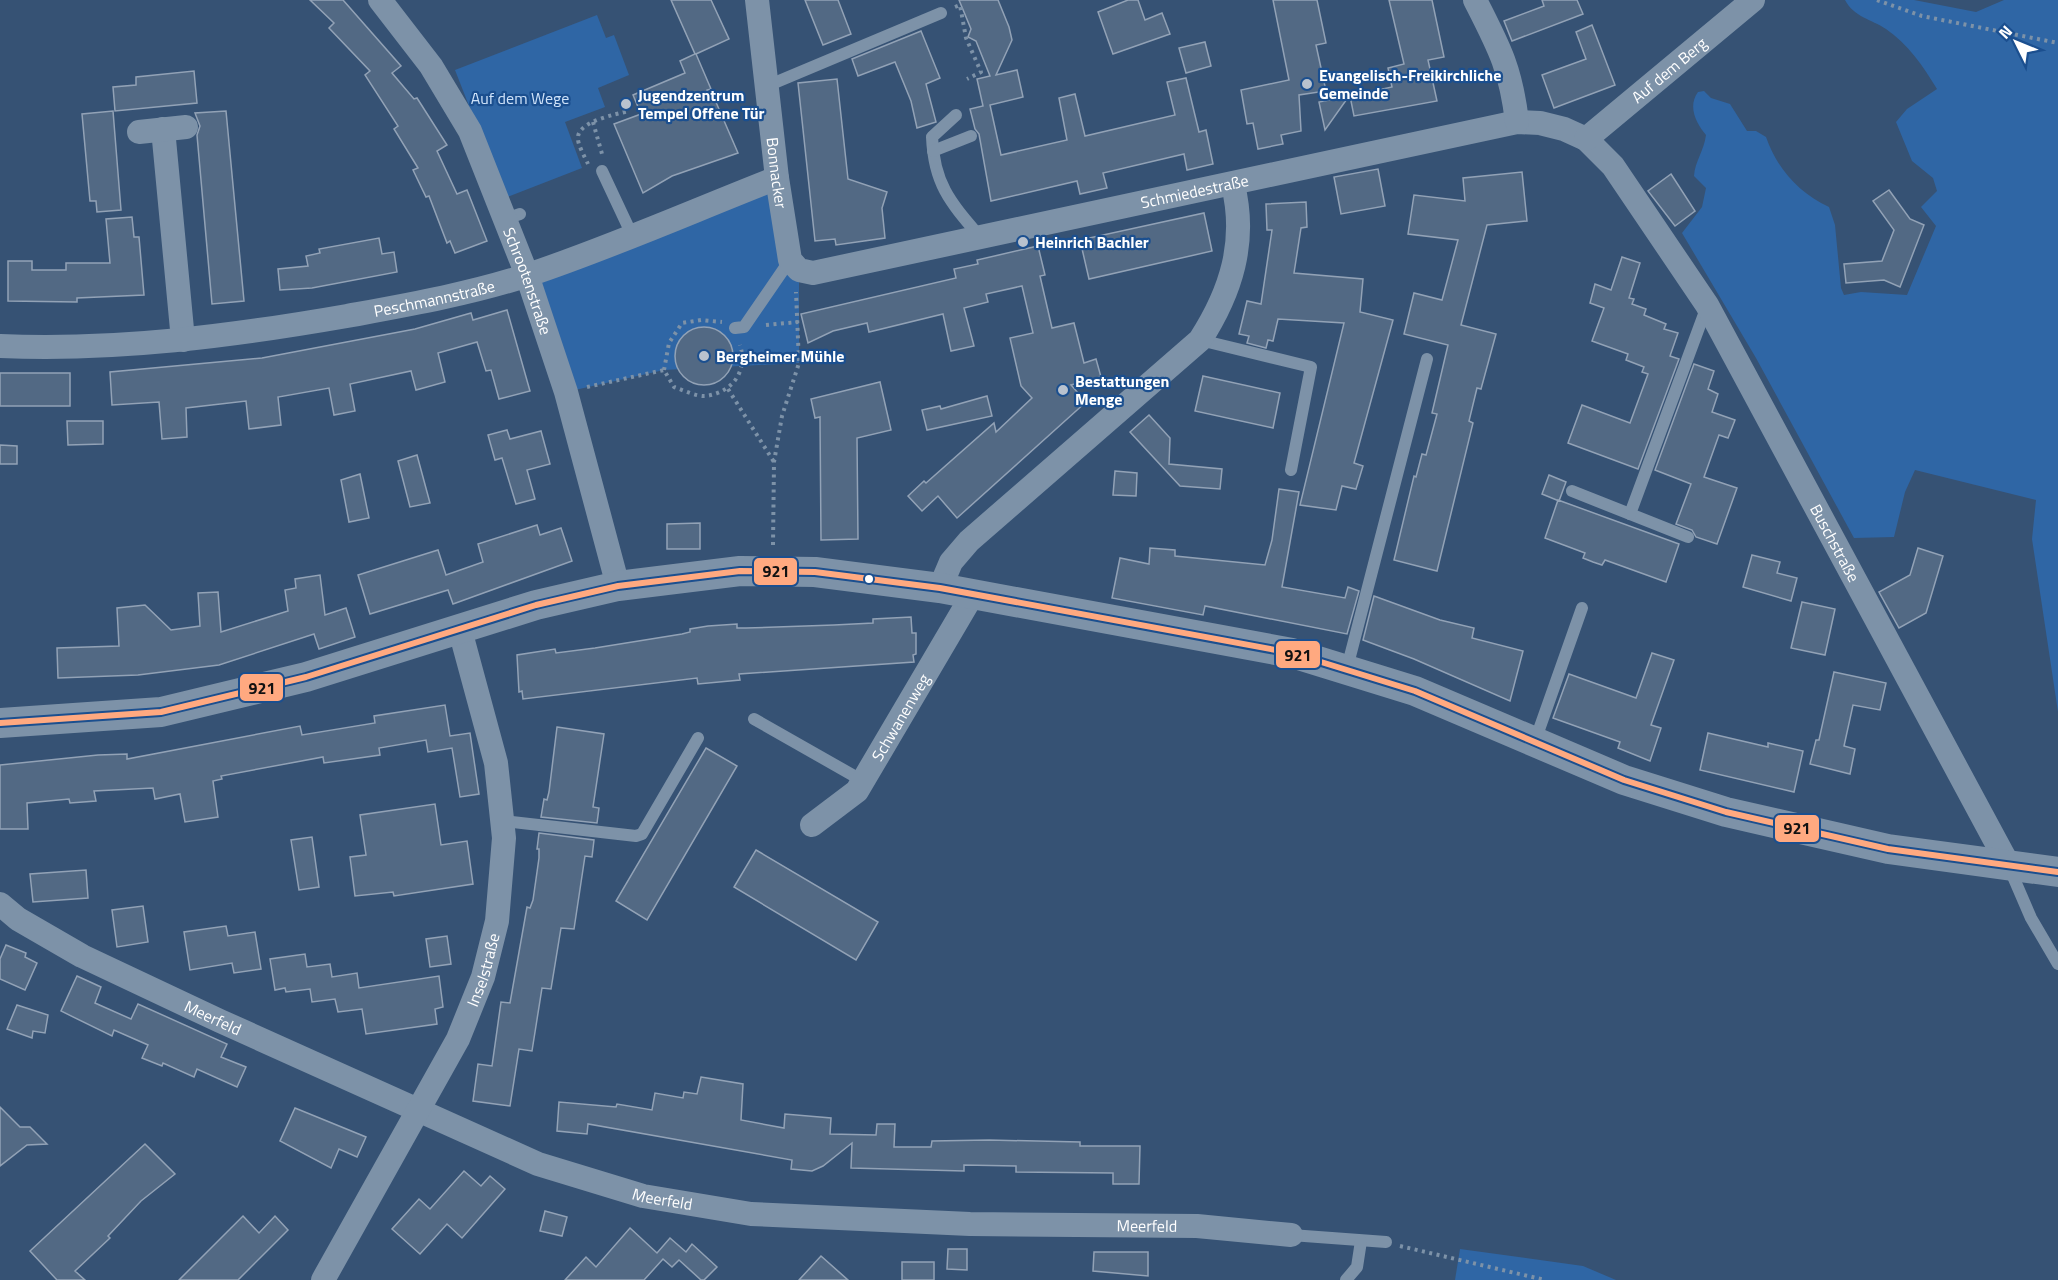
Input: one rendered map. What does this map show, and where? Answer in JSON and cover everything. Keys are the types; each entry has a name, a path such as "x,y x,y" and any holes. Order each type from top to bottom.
{"street":[{"name":"Schrootenstraße","path":"380,0 431,66 470,130 513,216 527,275 566,392 618,586"},
{"name":"Bonnacker","path":"758,0 777,178 795,265"},
{"path":"1474,0 1501,50 1513,83 1517,122"},
{"name":"Auf dem Berg","path":"1586,139 1753,0"},
{"name":"Schmiedestraße","path":"795,265 813,273 1233,185 1517,122 1540,123 1564,129 1586,139"},
{"path":"139,132 174,128 183,340"},
{"name":"Buschstraße","path":"1586,139 1613,166 1707,305 2009,866"},
{"name":"Peschmannstraße","path":"0,346 54,348 183,340 249,333 417,304 527,275 777,178"},
{"path":"940,588 951,562 969,541 1200,340 1218,308 1238,246 1239,212 1233,185"},
{"path":"0,723 161,712 306,676 536,606 618,586 740,571 815,572 940,588 1292,652 1415,691 1624,780 1726,812 1888,849 2058,872"},
{"name":"Schwanenweg","path":"812,825 857,791 973,594"},
{"name":"Inselstraße","path":"323,1280 458,1039 483,977 497,921 504,838 496,763 460,630"},
{"name":"Meerfeld","path":"0,904 18,919 82,956 538,1164 644,1196 751,1214 970,1224 1197,1226 1291,1235"}],"lane":[{"path":"767,86 940,13"},
{"path":"956,115 932,136 933,151 944,192 954,208 981,238"},
{"path":"933,151 971,136"},
{"path":"602,171 632,234"},
{"path":"740,328 795,265"},
{"path":"1630,514 1707,305"},
{"path":"1200,340 1311,367 1291,470"},
{"path":"1347,668 1427,359"},
{"path":"1572,491 1688,537"},
{"path":"1535,741 1582,608"},
{"path":"754,719 863,781"},
{"path":"502,821 636,836 642,834 698,738"},
{"name":"Buschstraße","path":"2009,866 2031,918 2058,964"},
{"name":"Meerfeld","path":"1291,1235 1386,1242"},
{"path":"1346,1280 1357,1267 1361,1240"}],"path":[{"path":"1877,0 1922,16 2058,43"},
{"path":"940,13 960,5 966,38 981,72 967,79"},
{"path":"593,122 603,159 602,171 591,173 577,138 579,132 593,122 629,111"},
{"path":"774,573 774,462 782,416 799,363 795,265"},
{"path":"740,328 743,354 738,380 728,389 704,397 674,387 664,370 669,343 682,323 718,320 740,328 798,322"},
{"path":"566,392 664,370"},
{"path":"728,389 774,462"},
{"path":"1386,1242 1545,1280"}],"green space":[{"path":"1845,0 1914,0 1976,12 2004,0 2058,0 2058,712 2032,539 2036,500 1915,470 1905,492 1894,537 1854,538 1756,358 1682,233 1702,207 1706,188 1694,176 1706,135 1694,115 1693,104 1698,92 1704,91 1711,98 1730,104 1747,131 1756,131 1766,137 1776,159 1790,179 1808,195 1829,207 1835,225 1841,288 1844,295 1861,292 1907,295 1936,226 1921,207 1937,191 1933,178 1912,161 1896,122 1907,109 1937,89 1921,64 1901,41 1886,29 1858,14"},
{"name":"Auf dem Wege","path":"597,15 606,38 614,35 629,75 598,88 605,107 565,122 582,168 505,198 455,70"},
{"path":"777,178 799,270 799,363 664,370 566,392 527,275"},
{"path":"1460,1249 1583,1266 1616,1280 1455,1280"}],"building":[{"path":"310,0 343,0 401,66 392,73 414,99 417,98 447,145 437,151 457,194 467,190 487,241 455,253 450,241 447,243 429,196 426,197 413,170 418,168 394,129 398,126 365,75 370,71 329,28 334,23"},
{"path":"671,0 711,0 729,39 696,54 711,89 707,90 707,93 712,93 738,153 672,176 643,193 614,124 641,114 633,95 685,73 680,61 695,54"},
{"path":"805,0 838,0 851,34 823,45"},
{"path":"959,0 998,0 1009,27 1012,40 996,75 1017,70 1023,97 990,105 1001,155 1067,140 1059,98 1075,94 1085,136 1175,115 1167,82 1186,78 1199,132 1206,130 1213,164 1187,170 1184,154 1103,173 1107,188 1080,194 1077,181 991,201 979,134 975,129 970,109 983,106 977,79 990,76 976,41 968,37 971,29"},
{"path":"1128,0 1138,0 1145,20 1162,13 1170,34 1113,54 1098,12"},
{"path":"1273,0 1317,0 1326,43 1316,45 1326,91 1299,95 1301,131 1281,135 1283,144 1258,149 1253,123 1247,124 1241,90 1289,80"},
{"path":"1389,0 1432,0 1444,57 1428,60 1437,101 1354,116 1350,96 1392,87 1388,68 1404,64"},
{"path":"1542,0 1577,0 1583,14 1512,41 1504,21 1544,6"},
{"path":"1592,25 1615,85 1554,108 1542,75 1586,59 1576,32"},
{"path":"921,31 940,78 926,84 936,122 917,128 911,101 895,62 858,76 852,59"},
{"path":"1205,42 1211,66 1186,73 1179,48"},
{"path":"194,71 197,103 115,111 113,87 136,85 136,77"},
{"path":"837,79 848,179 887,192 882,208 885,238 836,245 835,239 815,241 798,83"},
{"path":"1349,96 1325,130 1319,102"},
{"path":"113,111 121,210 97,212 96,201 90,201 82,114"},
{"path":"226,111 244,301 212,304 197,135 200,126 195,113"},
{"path":"1378,169 1385,206 1341,214 1334,177"},
{"path":"1522,172 1527,221 1487,225 1461,325 1496,334 1481,389 1477,388 1469,421 1473,423 1437,571 1394,560 1414,476 1416,477 1422,454 1426,455 1437,414 1432,413 1448,345 1404,334 1414,293 1442,300 1458,240 1408,234 1414,195 1465,201 1463,178"},
{"path":"1671,174 1695,211 1675,226 1648,191"},
{"path":"1889,190 1910,219 1924,225 1900,287 1884,280 1846,283 1844,264 1882,261 1894,230 1873,201"},
{"path":"1306,202 1307,227 1301,228 1294,273 1363,279 1360,312 1393,320 1354,463 1363,466 1356,489 1342,486 1336,510 1300,505 1344,323 1278,319 1273,341 1268,340 1266,348 1247,343 1249,336 1239,334 1247,301 1261,304 1272,230 1267,230 1266,204"},
{"path":"1204,213 1212,251 1089,279 1080,240"},
{"path":"132,217 134,237 139,237 144,295 77,298 77,302 8,301 8,261 32,261 32,270 66,270 66,263 110,263 106,219"},
{"path":"379,238 382,254 394,252 397,272 312,288 280,290 278,269 308,266 306,256 320,253 319,249"},
{"path":"1038,246 1045,275 1040,276 1052,328 1074,323 1084,363 1096,359 1101,377 1071,385 1086,402 957,518 938,496 922,511 908,496 994,423 996,432 1032,398 1021,386 1010,338 1033,333 1022,286 986,294 988,302 964,308 974,346 951,351 943,314 869,332 867,323 833,331 808,343 801,314 956,278 954,269 978,264 977,260"},
{"path":"1622,257 1640,263 1629,298 1634,299 1632,304 1646,309 1644,315 1666,324 1664,329 1678,333 1670,356 1679,359 1638,469 1568,443 1582,405 1630,423 1648,374 1642,372 1644,367 1626,360 1628,354 1592,341 1604,308 1590,303 1595,284 1611,290"},
{"path":"507,310 530,391 499,399 491,370 486,371 477,342 438,353 445,382 416,390 411,371 350,384 355,411 334,415 329,388 278,397 281,425 249,429 246,401 186,408 187,437 162,439 159,402 112,405 110,372 262,358 415,329 471,313 473,320"},
{"name":"Bergheimer Mühle","path":"698,327 710,327 720,331 729,340 733,362 725,377 710,385 698,385 688,381 679,372 675,362 675,350 679,340 688,331"},
{"path":"1694,364 1714,371 1708,389 1718,394 1712,412 1735,420 1728,438 1719,435 1704,477 1737,488 1717,544 1696,537 1692,530 1676,524 1691,484 1655,470"},
{"path":"0,373 70,373 70,406 0,406"},
{"path":"1203,376 1280,393 1273,428 1195,411"},
{"path":"880,382 891,430 857,438 858,539 821,540 820,417 815,418 811,399"},
{"path":"987,396 992,416 927,430 922,410 940,406 941,409"},
{"path":"1149,415 1170,438 1169,464 1222,469 1220,489 1180,486 1130,432"},
{"path":"67,421 103,421 103,444 68,445"},
{"path":"507,430 510,439 541,431 550,464 527,470 535,499 516,504 502,458 495,460 488,435"},
{"path":"0,445 17,446 17,464 0,464"},
{"path":"417,455 430,503 410,507 398,461"},
{"path":"1115,471 1137,473 1136,496 1113,495"},
{"path":"360,474 369,518 349,522 341,480"},
{"path":"1549,475 1566,482 1559,501 1542,494"},
{"path":"1279,489 1299,492 1282,587 1345,598 1348,587 1359,591 1347,634 1205,606 1203,615 1112,598 1120,558 1149,564 1150,548 1175,550 1175,556 1265,565 1272,540"},
{"path":"1558,500 1679,544 1666,582 1605,560 1602,565 1593,562 1583,558 1585,553 1545,538"},
{"path":"700,523 700,549 667,549 667,524"},
{"path":"537,525 540,535 561,528 572,561 453,604 448,590 370,614 358,575 438,550 446,575 483,562 478,544"},
{"path":"1918,548 1943,556 1926,613 1899,628 1879,592 1910,575"},
{"path":"1752,555 1780,562 1777,573 1797,578 1791,601 1743,587"},
{"path":"320,575 325,615 346,608 355,637 319,649 314,634 219,665 138,675 58,678 57,648 119,646 117,608 145,605 171,630 200,626 198,593 218,592 221,632 288,611 285,590 296,588 295,579"},
{"path":"1374,596 1440,620 1474,628 1472,638 1523,651 1510,701 1414,659 1363,640"},
{"path":"1802,602 1835,609 1825,655 1791,648"},
{"path":"911,617 912,633 916,633 914,662 739,674 740,680 698,684 697,678 523,699 522,691 519,692 517,655 555,649 556,653 595,648 682,634 690,632 690,629 708,626 737,624 737,628 746,628 834,625 873,623 873,619"},
{"path":"1652,653 1674,660 1651,725 1661,728 1650,761 1618,748 1620,742 1553,718 1569,674 1636,698"},
{"path":"1834,672 1886,683 1880,710 1853,705 1844,746 1855,749 1850,774 1810,764 1816,740 1819,740"},
{"path":"445,705 450,736 470,733 479,794 460,797 452,748 428,752 426,740 379,748 380,755 324,763 323,757 221,776 222,779 213,781 218,817 185,822 180,794 155,799 153,788 94,791 96,801 70,803 69,799 27,803 28,829 0,829 0,765 98,755 127,754 127,759 300,726 302,735 375,723 374,716"},
{"path":"557,727 604,734 593,807 599,808 597,823 541,817 544,799 547,800 549,792"},
{"path":"1708,733 1768,747 1768,743 1803,751 1794,792 1700,770"},
{"path":"706,748 737,766 647,920 616,901"},
{"path":"435,804 441,845 467,841 473,884 394,896 393,892 355,896 350,857 366,855 360,815"},
{"path":"539,833 594,840 592,857 585,856 574,929 561,928 551,989 542,988 532,1051 519,1049 510,1106 473,1101 478,1064 492,1066 501,1002 510,1003 527,907 530,908 533,900 539,858 539,849 537,849"},
{"path":"312,837 319,887 299,890 291,840"},
{"path":"756,850 878,922 856,960 734,887"},
{"path":"86,870 88,898 33,902 30,874"},
{"path":"143,906 148,942 117,947 112,910"},
{"path":"226,926 228,936 255,932 261,969 234,973 232,963 190,970 184,932"},
{"path":"447,936 451,964 430,967 426,939"},
{"path":"6,945 26,953 25,957 37,963 25,990 0,979 0,959"},
{"path":"305,954 307,967 330,964 332,977 357,973 359,988 439,976 443,1007 435,1009 437,1024 366,1034 362,1009 338,1012 335,999 312,1002 310,989 286,992 285,988 275,990 270,959"},
{"path":"77,976 101,987 95,1003 131,1019 138,1004 227,1044 221,1057 246,1067 237,1087 197,1069 194,1077 163,1063 162,1066 142,1058 148,1045 114,1030 112,1036 61,1011"},
{"path":"17,1005 48,1015 45,1033 33,1031 32,1038 7,1029"},
{"path":"701,1077 743,1084 741,1120 784,1128 785,1114 831,1118 830,1134 876,1135 877,1124 895,1124 894,1147 931,1147 932,1141 989,1140 1080,1142 1080,1146 1140,1146 1139,1184 1113,1184 1113,1173 1016,1172 1016,1166 964,1165 964,1171 851,1168 852,1143 823,1166 812,1171 791,1169 792,1160 588,1124 587,1134 557,1131 559,1102 616,1107 617,1104 652,1110 655,1093 683,1098 684,1092 697,1094"},
{"path":"0,1107 20,1127 30,1127 47,1144 27,1145 0,1166"},
{"path":"295,1108 366,1137 357,1157 339,1149 331,1168 280,1141"},
{"path":"145,1144 175,1174 141,1201 108,1236 110,1238 75,1271 85,1280 57,1280 30,1251"},
{"path":"464,1171 481,1186 490,1176 505,1189 462,1238 447,1224 420,1254 392,1229 419,1199 430,1209"},
{"path":"545,1211 567,1217 562,1236 540,1231"},
{"path":"243,1216 259,1233 275,1216 288,1230 238,1280 179,1280"},
{"path":"630,1228 657,1253 670,1238 686,1252 692,1244 717,1267 704,1280 701,1280 679,1260 672,1267 663,1259 644,1280 565,1280 586,1257 596,1267"},
{"path":"948,1249 967,1249 967,1270 947,1269"},
{"path":"1094,1252 1148,1252 1148,1276 1093,1271"},
{"path":"821,1256 848,1280 799,1280"},
{"path":"902,1262 934,1262 934,1280 902,1280"}],"transit line":[{"name":"921","path":"0,723 161,712 306,677 536,605 618,586 740,571 815,572 940,588 1292,653 1415,691 1624,780 1726,812 1888,849 2058,872"}],"place":[{"name":"Evangelisch-Freikirchliche Gemeinde","path":"1307,84"},
{"name":"Jugendzentrum Tempel Offene Tür","path":"626,104"},
{"name":"Heinrich Bachler","path":"1023,242"},
{"name":"Bergheimer Mühle","path":"704,356"},
{"name":"Bestattungen Menge","path":"1063,390"}]}
